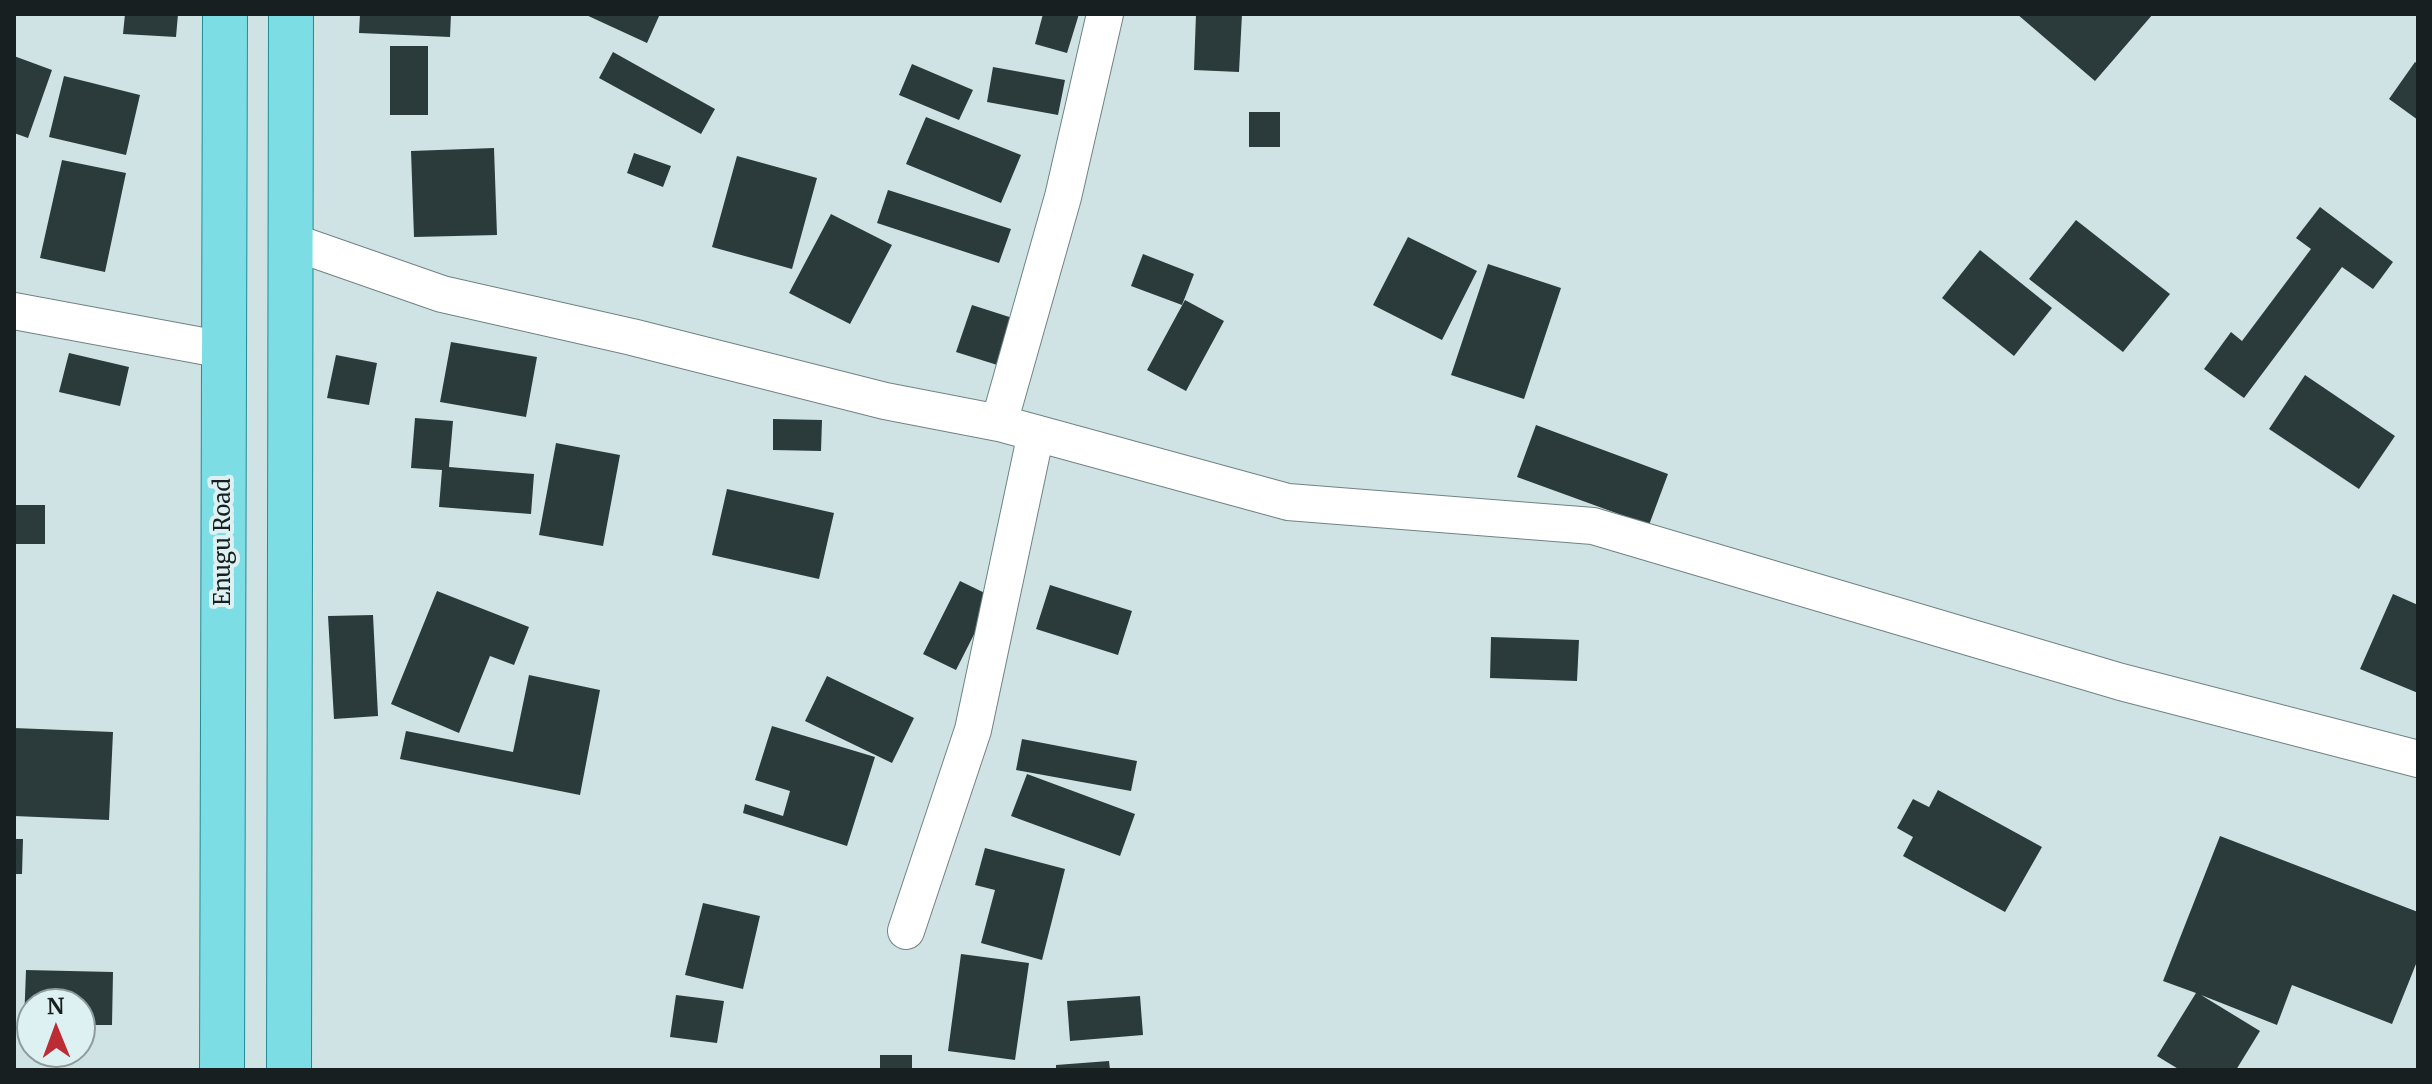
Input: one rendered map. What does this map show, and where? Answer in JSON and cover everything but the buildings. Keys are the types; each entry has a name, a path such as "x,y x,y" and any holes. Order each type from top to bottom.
{"main road":[{"name":"Enugu Road","path":"222,1070 225,14"},
{"path":"289,1070 291,14"}],"street":[{"path":"999,423 1063,197 1105,14"},
{"path":"290,241 442,294 632,337 885,401 999,423 1288,502 1593,526 2121,682 2418,759"},
{"path":"14,311 224,350"},
{"path":"906,931 973,730 1036,433"}]}
